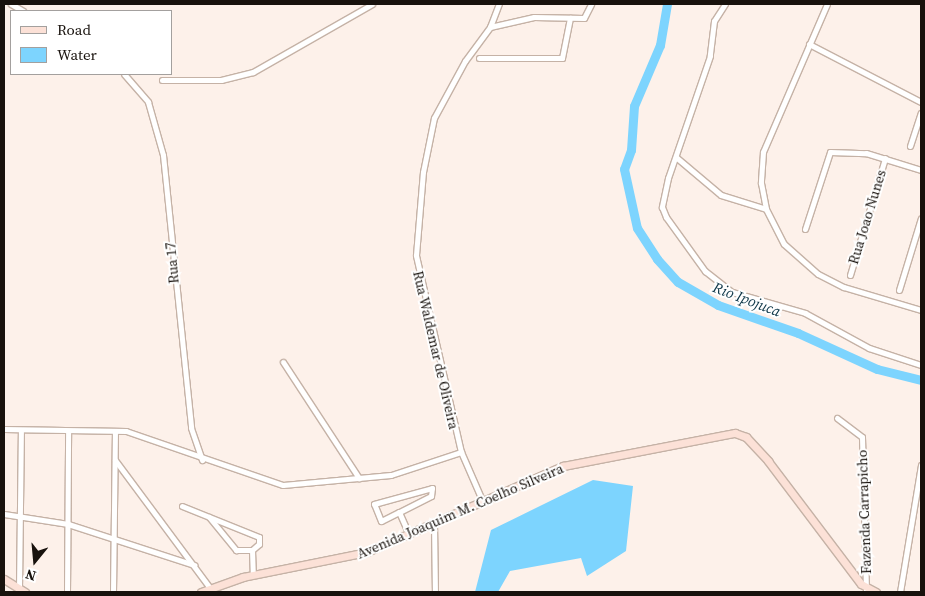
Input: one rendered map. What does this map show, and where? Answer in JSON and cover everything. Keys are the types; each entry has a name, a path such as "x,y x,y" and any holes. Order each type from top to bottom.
{"main road":[{"name":"Avenida Joaquim M. Coelho Silveira","path":"201,592 253,575 324,564 409,534 482,500 563,466 735,433 751,442 866,590"},
{"path":"4,580 22,590"},
{"path":"866,590 876,592"}],"street":[{"path":"162,80 221,80 253,72 372,4"},
{"name":"Rua Waldemar de Oliveira","path":"482,500 461,452 417,268 418,216 438,106 490,27 499,4"},
{"path":"490,27 522,19 586,17 591,4"},
{"path":"725,4 714,21 710,56 663,198 664,212 712,278 748,300 806,313 869,348 921,365"},
{"path":"827,4 763,152 761,183 766,209 784,244 818,274 844,287 921,310"},
{"path":"479,58 562,58 570,18"},
{"path":"809,44 921,102"},
{"name":"Rua 17","path":"125,75 148,102 162,154 190,418 202,460"},
{"path":"910,146 921,113"},
{"path":"805,228 830,152 859,152 921,170"},
{"path":"677,158 721,195 766,209"},
{"name":"Rua Joao Nunes","path":"850,275 885,158"},
{"path":"900,290 921,218"},
{"path":"283,362 359,478"},
{"name":"Fazenda Carrapicho","path":"837,418 862,437 866,590"},
{"path":"4,429 132,432 202,460 283,485 403,472 461,452"},
{"path":"21,430 22,590"},
{"path":"66,592 68,431"},
{"path":"113,592 115,431"},
{"path":"115,460 210,588"},
{"path":"900,592 921,465"},
{"path":"432,488 431,496 399,512 381,521 374,504 432,488"},
{"path":"914,500 921,502"},
{"path":"182,506 257,535 259,544 252,550 236,550 209,517"},
{"path":"399,512 409,534"},
{"path":"4,514 21,514 68,524 194,565"},
{"path":"434,523 435,592"},
{"path":"252,550 253,575"}],"water":[{"path":"593,480 633,486 626,551 587,576 581,558 510,571 498,592 475,592 491,530"}],"waterway":[{"name":"Rio Ipojuca","path":"667,4 660,45 634,106 631,150 624,169 637,228 657,259 678,282 718,305 798,333 877,369 921,380"}]}
